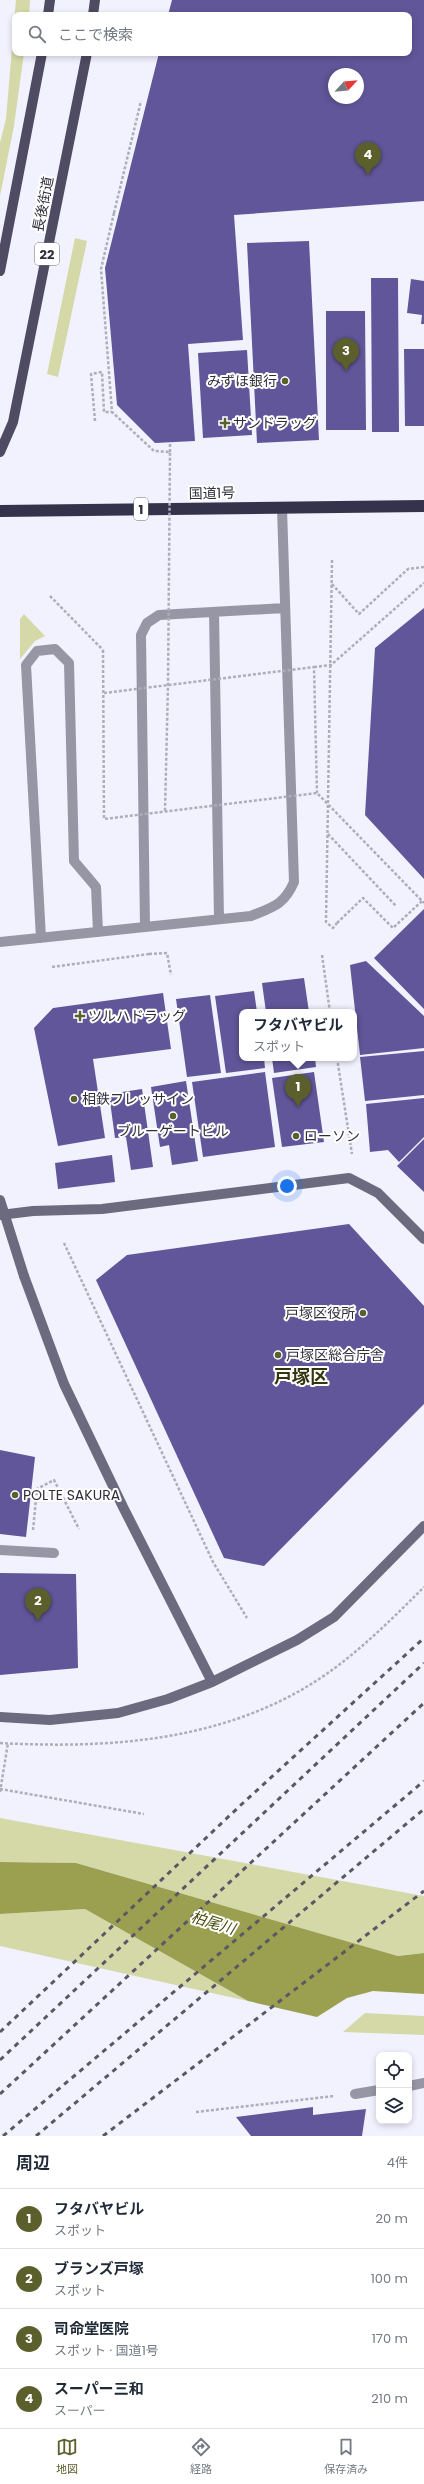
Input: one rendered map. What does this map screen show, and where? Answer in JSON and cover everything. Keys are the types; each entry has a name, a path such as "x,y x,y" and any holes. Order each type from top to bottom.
{"highway":[{"name":"国道1号","path":"0,511 424,506"}],"main road":[{"path":"48,12 50,0"},
{"path":"93,12 95,0"},
{"name":"長後街道","path":"0,271 41,56"},
{"name":"長後街道","path":"0,452 13,422 86,56"}],"street":[{"path":"0,942 251,916 280,904 289,894 294,882 282,508"},
{"path":"145,927 141,635 147,624 159,615 286,608"},
{"path":"214,612 219,919"},
{"path":"41,938 26,665 37,651 54,649 69,663 74,861 96,887 98,932"},
{"path":"0,1215 33,1211 102,1210 349,1178 378,1193 424,1239"},
{"path":"0,1200 24,1276 68,1390 123,1507 212,1682"},
{"path":"0,1717 50,1720 118,1713 168,1699 212,1682 297,1640 334,1617 424,1526"},
{"path":"0,1550 54,1553"},
{"path":"412,2086 424,2084"},
{"path":"356,2094 376,2091"}],"path":[{"path":"141,101 101,269 112,412 154,452 170,452"},
{"path":"95,421 91,374 102,372 104,412 112,412"},
{"path":"165,812 168,685 170,442"},
{"path":"314,667 317,793 423,902 393,928 363,898 333,928 326,922 328,834 332,584 332,560"},
{"path":"332,584 359,614 408,569 424,566"},
{"path":"104,693 331,665 424,583"},
{"path":"50,596 103,650 104,819 317,793"},
{"path":"328,834 396,906"},
{"path":"52,968 149,954 167,953 171,975"},
{"path":"322,955 330,1009"},
{"path":"337,1061 352,1154"},
{"path":"64,1243 213,1562 247,1618"},
{"path":"31,1551 37,1489 54,1480 79,1529"},
{"path":"8,1743 0,1790 144,1814"},
{"path":"196,2112 356,2094"}],"shaded area":[{"path":"16,0 30,0 29,12 15,12"},
{"path":"12,48 12,56 24,56 14,126 0,196 0,143 6,119"},
{"path":"75,238 87,241 58,377 47,374"},
{"path":"24,614 45,636 35,641 20,659 20,619"},
{"path":"0,1818 424,1896 424,1953 398,1956 76,1863 0,1862"},
{"path":"85,1909 248,2001 0,1946 0,1914"},
{"path":"365,2013 424,2016 424,2035 343,2032"}],"water":[{"name":"柏尾川","path":"0,1862 76,1863 398,1956 424,1953 424,1994 373,1991 347,1998 317,2017 248,2001 85,1909 0,1914"}],"building":[{"path":"172,0 424,0 424,201 234,215 243,340 188,344 195,441 155,443 117,405 105,268 158,56 412,56 412,12 169,12"},
{"name":"みずほ銀行","path":"309,241 319,440 257,443 247,243"},
{"path":"371,278 398,278 399,432 372,432"},
{"path":"411,279 424,281 424,324 421,324 422,315 407,313"},
{"path":"326,311 365,311 366,430 326,430"},
{"path":"404,349 424,349 424,426 405,426"},
{"path":"247,350 252,435 203,438 198,353"},
{"path":"424,608 424,879 365,815 375,648"},
{"path":"424,909 424,1009 374,958"},
{"path":"366,961 424,1016 424,1048 360,1055 357,1028 357,1009 355,1009 350,965"},
{"path":"304,978 309,1009 266,1009 262,983"},
{"path":"254,991 257,1009 239,1009 239,1061 264,1061 265,1068 226,1073 215,996"},
{"name":"相鉄フレッサイン","path":"163,993 171,1049 93,1059 105,1138 58,1146 34,1028 53,1008"},
{"path":"210,995 221,1073 187,1077 176,999"},
{"path":"424,1051 424,1095 365,1101 360,1057"},
{"path":"272,1061 315,1061 316,1067 274,1073"},
{"path":"265,1072 275,1147 203,1157 192,1082"},
{"path":"314,1072 324,1142 282,1147 272,1078"},
{"name":"ブルーゲートビル","path":"186,1081 198,1161 172,1165 169,1145 160,1147 151,1087"},
{"path":"142,1089 153,1167 131,1170 126,1137 115,1138 109,1094"},
{"path":"424,1098 424,1137 399,1162 388,1150 370,1152 366,1104"},
{"path":"424,1139 424,1192 397,1166"},
{"path":"112,1155 115,1182 58,1189 55,1163"},
{"name":"戸塚区総合庁舎","path":"349,1224 424,1306 424,1404 264,1566 224,1558 96,1280 127,1255"},
{"name":"POLTE SAKURA","path":"0,1450 35,1457 26,1537 0,1534"},
{"path":"0,1573 76,1574 78,1668 0,1675"},
{"path":"313,2107 313,2115 366,2109 362,2136 251,2136 236,2117"}],"railway":[{"path":"0,2032 243,1803 424,1638"},
{"path":"0,2060 424,1663"},
{"path":"0,2094 424,1703"},
{"path":"3,2136 424,1781"},
{"path":"36,2136 424,1809"},
{"path":"103,2136 424,1891"}],"place":[{"name":"スーパー三和","path":"368,175"},
{"name":"司命堂医院","path":"346,371"},
{"name":"みずほ銀行","path":"285,381"},
{"name":"サンドラッグ","path":"225,423"},
{"name":"ツルハドラッグ","path":"80,1016"},
{"name":"相鉄フレッサイン","path":"74,1099"},
{"name":"フタバヤビル","path":"298,1107"},
{"name":"ブルーゲートビル","path":"173,1116"},
{"name":"ローソン","path":"296,1136"},
{"name":"戸塚区役所","path":"363,1313"},
{"name":"戸塚区総合庁舎","path":"278,1355"},
{"name":"POLTE SAKURA","path":"15,1495"},
{"name":"ブランズ戸塚","path":"38,1621"}],"district":[{"name":"戸塚区","path":"301,1377"}]}
